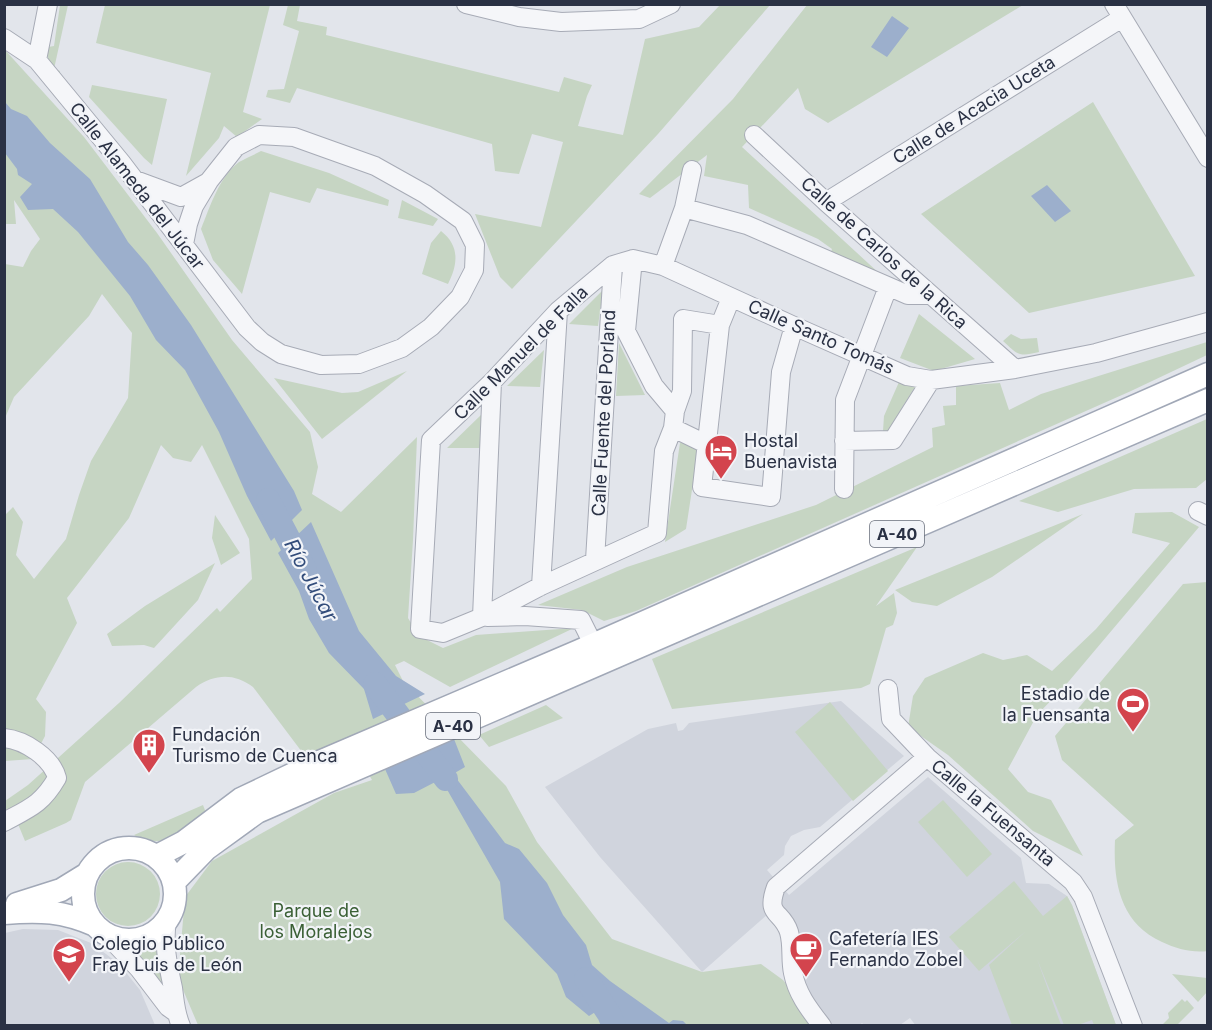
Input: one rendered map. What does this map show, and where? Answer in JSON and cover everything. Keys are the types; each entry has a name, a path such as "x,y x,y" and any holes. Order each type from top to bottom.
{"main road":[{"name":"A-40","path":"157,856 184,842 241,799 314,775 1208,374"},
{"name":"A-40","path":"586,654 1208,400"},
{"name":"A-40","path":"174,882 201,854 257,812 314,775"},
{"path":"123,848 141,849 157,856 168,868 174,882 175,900 167,921 157,931 140,939 126,940 70,916 49,911 4,912 19,903 61,890 87,874 100,858 123,848"},
{"path":"87,874 83,888 83,901 87,914 101,930"}],"street":[{"path":"37,60 48,4"},
{"path":"466,4 519,17 561,22 639,19 671,4"},
{"path":"1118,11 1208,158"},
{"name":"Calle de Acacia Uceta","path":"826,201 1118,11"},
{"name":"Calle Alameda del Júcar","path":"4,38 37,60 135,180 247,328 262,342 281,354 321,365 359,364 402,348 431,327 460,297 474,270 475,245 463,221 425,194 375,166 294,137 258,135 236,147 209,181"},
{"name":"Calle de Carlos de la Rica","path":"754,135 1015,369"},
{"path":"663,266 684,208 692,170"},
{"path":"135,180 181,197 209,181"},
{"path":"184,244 194,206 209,181"},
{"path":"684,208 747,225 908,296 931,295"},
{"path":"633,259 626,331 674,419 706,444"},
{"name":"Calle Santo Tomás","path":"633,259 663,266 861,356 908,375 931,380 1015,369 1096,353 1208,322"},
{"name":"Calle Manuel de Falla","path":"482,617 443,633 420,629 431,440 492,382 558,311 613,265 633,259"},
{"name":"Calle Fuente del Porland","path":"595,561 613,265"},
{"path":"844,489 845,400 888,287"},
{"path":"731,298 720,325 702,487 771,497 781,372 794,326"},
{"path":"541,586 558,311"},
{"path":"482,617 541,586 657,534 664,451 682,391 683,319 720,325"},
{"path":"844,441 893,440 931,380"},
{"path":"482,617 492,382"},
{"path":"482,617 525,616 581,620 586,654"},
{"path":"888,689 891,719 927,757"},
{"path":"4,738 40,754 55,769 57,778 48,795 41,801 4,822"},
{"name":"Calle la Fuensanta","path":"822,1026 798,993 793,971 793,949 788,929 773,909 771,900 776,887 927,757 1073,882 1083,897 1133,1026"},
{"path":"167,921 165,953 178,1019"},
{"path":"101,930 139,969 178,1019"}],"shaded area":[{"path":"841,701 904,756 820,827 804,830 791,836 785,846 784,855 767,870 789,895 928,777 1021,858 1026,883 1049,884 1067,896 1116,1025 916,1026 910,1018 900,1025 864,1025 862,1023 860,1025 833,1025 815,1002 803,979 803,954 808,949 783,909 776,907 702,972 600,857 545,787 648,729 676,723 678,731 683,730 689,723"},
{"name":"Colegio Público Fray Luis de León","path":"23,929 58,930 91,943 119,964 140,990 155,1025 5,1025 5,933"}],"green space":[{"path":"60,5 68,5 54,69 60,71 59,78 48,62 48,47 54,46"},
{"path":"105,5 270,5 243,112 262,119 237,137 224,126 219,138 186,176 211,73 96,43"},
{"path":"288,5 300,5 297,21 327,27 326,35 559,92 564,77 592,85 578,126 623,135 645,39 699,27 720,5 770,5 658,134 512,289 500,277 475,214 541,227 563,142 532,134 519,174 495,171 492,144 297,88 290,103 266,97 268,90 284,89 299,31 283,25"},
{"path":"807,5 1023,5 828,123 805,109 798,88 742,147 881,275 830,255 832,249 818,239 749,208 748,185 704,176 707,155 650,198 639,194 733,99"},
{"name":"Parque de los Moralejos","path":"5,50 84,137 157,233 232,340 310,432 318,467 312,494 341,512 417,437 408,618 419,636 443,648 476,635 574,628 450,687 404,661 395,665 403,681 506,786 537,842 612,939 702,972 761,964 783,980 819,1025 198,1025 178,978 185,897 212,861 334,793 372,780 348,737 305,756 253,687 232,677 217,678 196,687 85,782 71,820 25,841 18,824 5,829 5,801 28,785 119,703 217,608 220,612 252,579 249,539 202,445 191,462 173,458 161,445 129,518 67,598 77,623 36,699 46,712 45,736 33,759 5,761 5,515 13,507 23,522 16,555 34,579 66,539 91,461 128,398 132,333 102,294 89,316 14,397 5,418 5,264 23,267 40,239 14,200 16,224 5,224"},
{"path":"92,85 167,99 152,165 89,97"},
{"path":"1093,102 1195,276 1029,313 921,214"},
{"path":"261,151 329,173 389,200 388,206 317,188 310,203 270,192 242,294 213,260 201,229 216,193 232,168"},
{"path":"402,200 438,219 433,226 398,218"},
{"path":"441,231 452,243 455,256 454,269 448,284 422,274 431,243"},
{"path":"603,290 598,326 569,324"},
{"path":"919,314 975,359 934,371 900,358"},
{"path":"1011,334 1021,339 1037,338 1039,352 1019,354 1003,341"},
{"path":"1207,342 1207,355 1131,391 636,611 604,621 582,610 538,605 627,567 816,505 933,447 932,428 945,425 943,406 956,405 956,386 1000,383 1009,410 1041,394"},
{"path":"619,343 645,395 616,396"},
{"path":"544,350 540,387 507,386"},
{"path":"407,371 322,439 274,378 342,393 358,392"},
{"path":"899,382 915,387 887,432 883,431 884,416"},
{"path":"482,414 482,448 447,448"},
{"path":"1207,419 1207,479 1196,488 1134,489 1058,512 1019,501"},
{"path":"680,443 699,444 686,529 665,542"},
{"path":"1172,512 1199,527 1064,687 1037,715 1008,769 1028,792 1051,800 1083,856 1033,831 948,755 908,727 913,696 925,678 983,653 1003,660 1027,655 1052,671 1096,629 1170,543 1132,533 1135,513"},
{"path":"1083,514 992,577 937,606 912,602 895,590"},
{"path":"215,515 240,553 221,565 212,538"},
{"path":"917,547 876,606 894,593 897,613 893,625 886,628 870,684 861,688 672,709 652,659"},
{"path":"215,563 198,600 154,648 144,645 112,646 107,634 145,606"},
{"name":"Estadio de la Fuensanta","path":"1207,582 1208,951 1196,951 1162,942 1148,934 1128,912 1118,886 1115,840 1134,825 1062,760 1055,736 1183,584"},
{"path":"830,702 888,771 853,801 795,732"},
{"path":"546,705 563,718 489,747 479,735"},
{"path":"943,800 992,854 967,877 918,822"},
{"path":"203,805 206,813 172,837 155,841 134,835"},
{"path":"128,862 146,868 154,876 160,894 154,912 146,920 128,926 110,920 102,912 96,894 102,876 110,868"},
{"path":"1014,881 1043,916 1067,896 1116,1025 1094,1025 1092,1020 1078,1025 1064,1025 1037,959 1061,1025 1012,1025 989,965 1026,931 979,971 949,937"},
{"path":"154,944 165,981 164,989 133,950"},
{"path":"1172,974 1207,978 1207,992 1198,1002"},
{"path":"1182,999 1185,1002 1187,1000 1194,1008 1177,1025 1162,1025 1169,1018 1168,1013"}],"water":[{"path":"892,16 909,28 887,57 871,47"},
{"path":"5,102 11,109 27,116 50,143 90,179 128,242 148,265 191,325 294,491 302,510 271,541 247,496 219,432 185,370 156,340 130,296 78,232 53,209 28,210 20,197 32,184 18,175 17,169 5,153"},
{"path":"1047,185 1071,211 1055,222 1031,196"},
{"path":"311,522 359,631 396,676 425,694 373,719 364,689 329,653 309,619 299,591 278,553"},
{"path":"454,739 465,767 453,774 505,843 519,849 547,883 563,915 586,945 592,965 610,981 669,1023 673,1020 683,1021 687,1025 616,1025 608,1004 589,1016 566,997 557,974 504,919 500,882 441,779 414,793 396,794 385,769"}],"waterway":[{"name":"Río Júcar","path":"268,500 305,570"},
{"name":"Río Júcar","path":"375,684 446,779"},
{"name":"Río Júcar","path":"586,979 609,1014 614,1026"}],"place":[{"name":"Hostal Buenavista","path":"721,480"},
{"name":"Estadio de la Fuensanta","path":"1133,733"},
{"name":"Fundación Turismo de Cuenca","path":"149,774"},
{"name":"Cafetería IES Fernando Zobel","path":"806,978"},
{"name":"Colegio Público Fray Luis de León","path":"69,983"}]}
